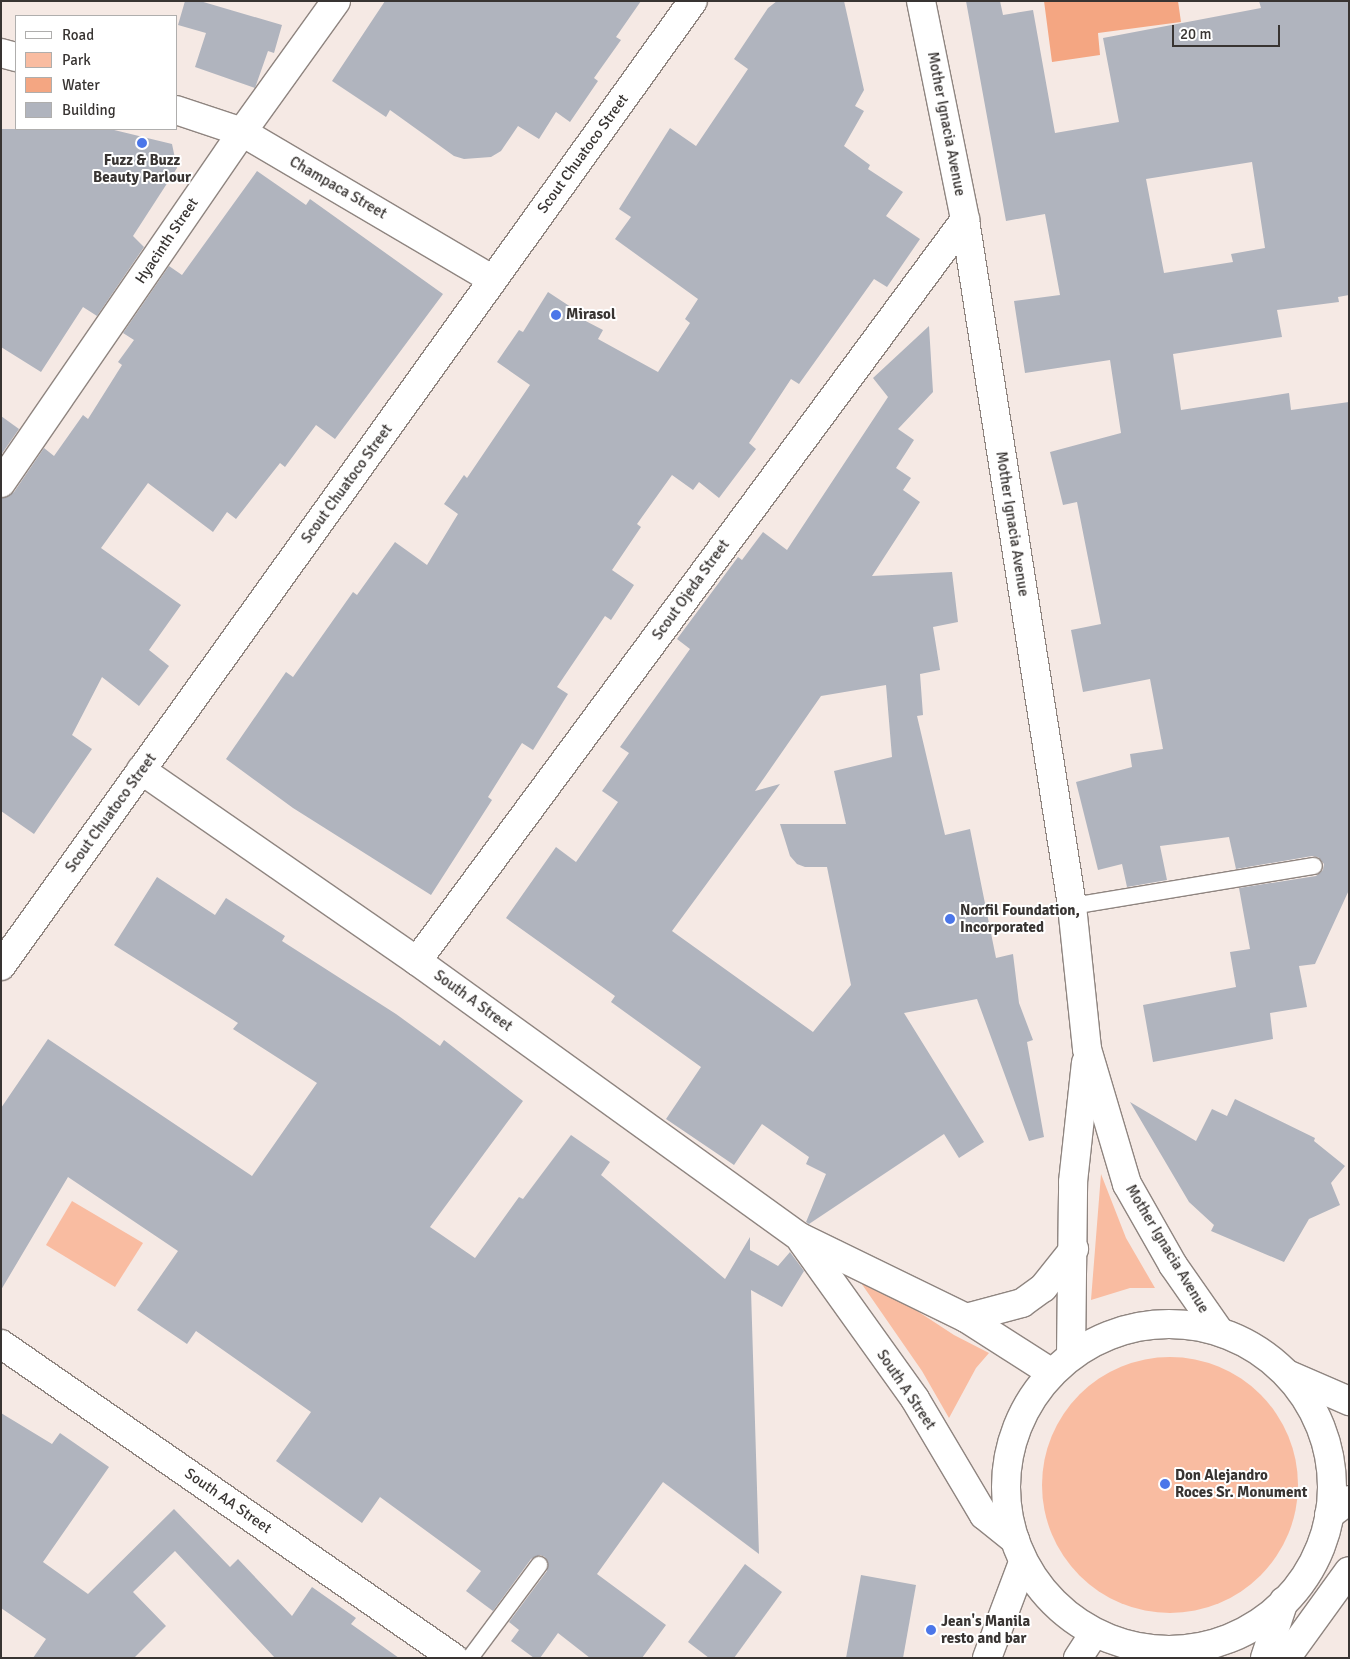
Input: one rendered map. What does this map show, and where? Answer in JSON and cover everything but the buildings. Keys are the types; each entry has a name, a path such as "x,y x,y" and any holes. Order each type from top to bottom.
{"street":[{"name":"Hyacinth Street","path":"1,483 242,132 336,1"},
{"name":"Scout Chuatoco Street","path":"1,966 693,1"},
{"name":"Mother Ignacia Avenue","path":"921,1 965,220 1072,906 1087,1049 1126,1184 1173,1265 1219,1331"},
{"path":"1,52 15,58"},
{"name":"Champaca Street","path":"178,111 242,132 493,280"},
{"name":"Scout Ojeda Street","path":"417,961 965,220"},
{"name":"South A Street","path":"142,770 417,961 800,1237 1062,1365"},
{"name":"Mother Ignacia Avenue","path":"1062,1365 1074,1249 1073,1182 1087,1049"},
{"name":"South A Street","path":"800,1237 915,1400 984,1515 1019,1551"},
{"path":"966,1318 1022,1303 1043,1288 1074,1249"},
{"path":"1188,1324 1219,1331 1268,1357 1287,1374 1303,1394 1324,1439 1332,1490 1339,1508 1305,1576 1284,1601 1246,1630 1201,1647 1152,1650 1104,1644 1050,1600 1019,1551 1008,1514 1008,1463 1023,1414 1062,1365 1097,1340 1134,1328 1188,1324"},
{"name":"South AA Street","path":"1,1344 454,1658"},
{"path":"1287,1374 1349,1401"},
{"path":"987,1658 1019,1551"},
{"path":"1286,1658 1349,1571"},
{"path":"1265,1658 1284,1601"},
{"path":"1078,1658 1104,1644"}],"lane":[{"path":"1072,906 1314,866"},
{"path":"470,1658 539,1565"}],"green space":[{"path":"1101,1174 1126,1238 1155,1288 1130,1288 1091,1300"},
{"path":"72,1201 143,1243 115,1287 46,1245"},
{"path":"850,1267 954,1335 989,1353 976,1368 949,1418 922,1371"},
{"path":"1170,1357 1207,1362 1241,1378 1261,1394 1277,1414 1293,1448 1298,1485 1293,1522 1277,1556 1261,1576 1241,1592 1207,1608 1170,1613 1133,1608 1099,1592 1079,1576 1063,1556 1047,1522 1042,1485 1047,1448 1063,1414 1079,1394 1099,1378 1133,1362"}],"water":[{"path":"1044,1 1178,1 1181,22 1098,33 1100,55 1052,62"}],"place":[{"name":"Fuzz & Buzz Beauty Parlour","path":"142,143"},
{"name":"Mirasol","path":"556,315"},
{"name":"Norfil Foundation, Incorporated","path":"950,919"},
{"name":"Don Alejandro Roces Sr. Monument","path":"1165,1484"},
{"name":"Jean's Manila resto and bar","path":"931,1630"}]}
